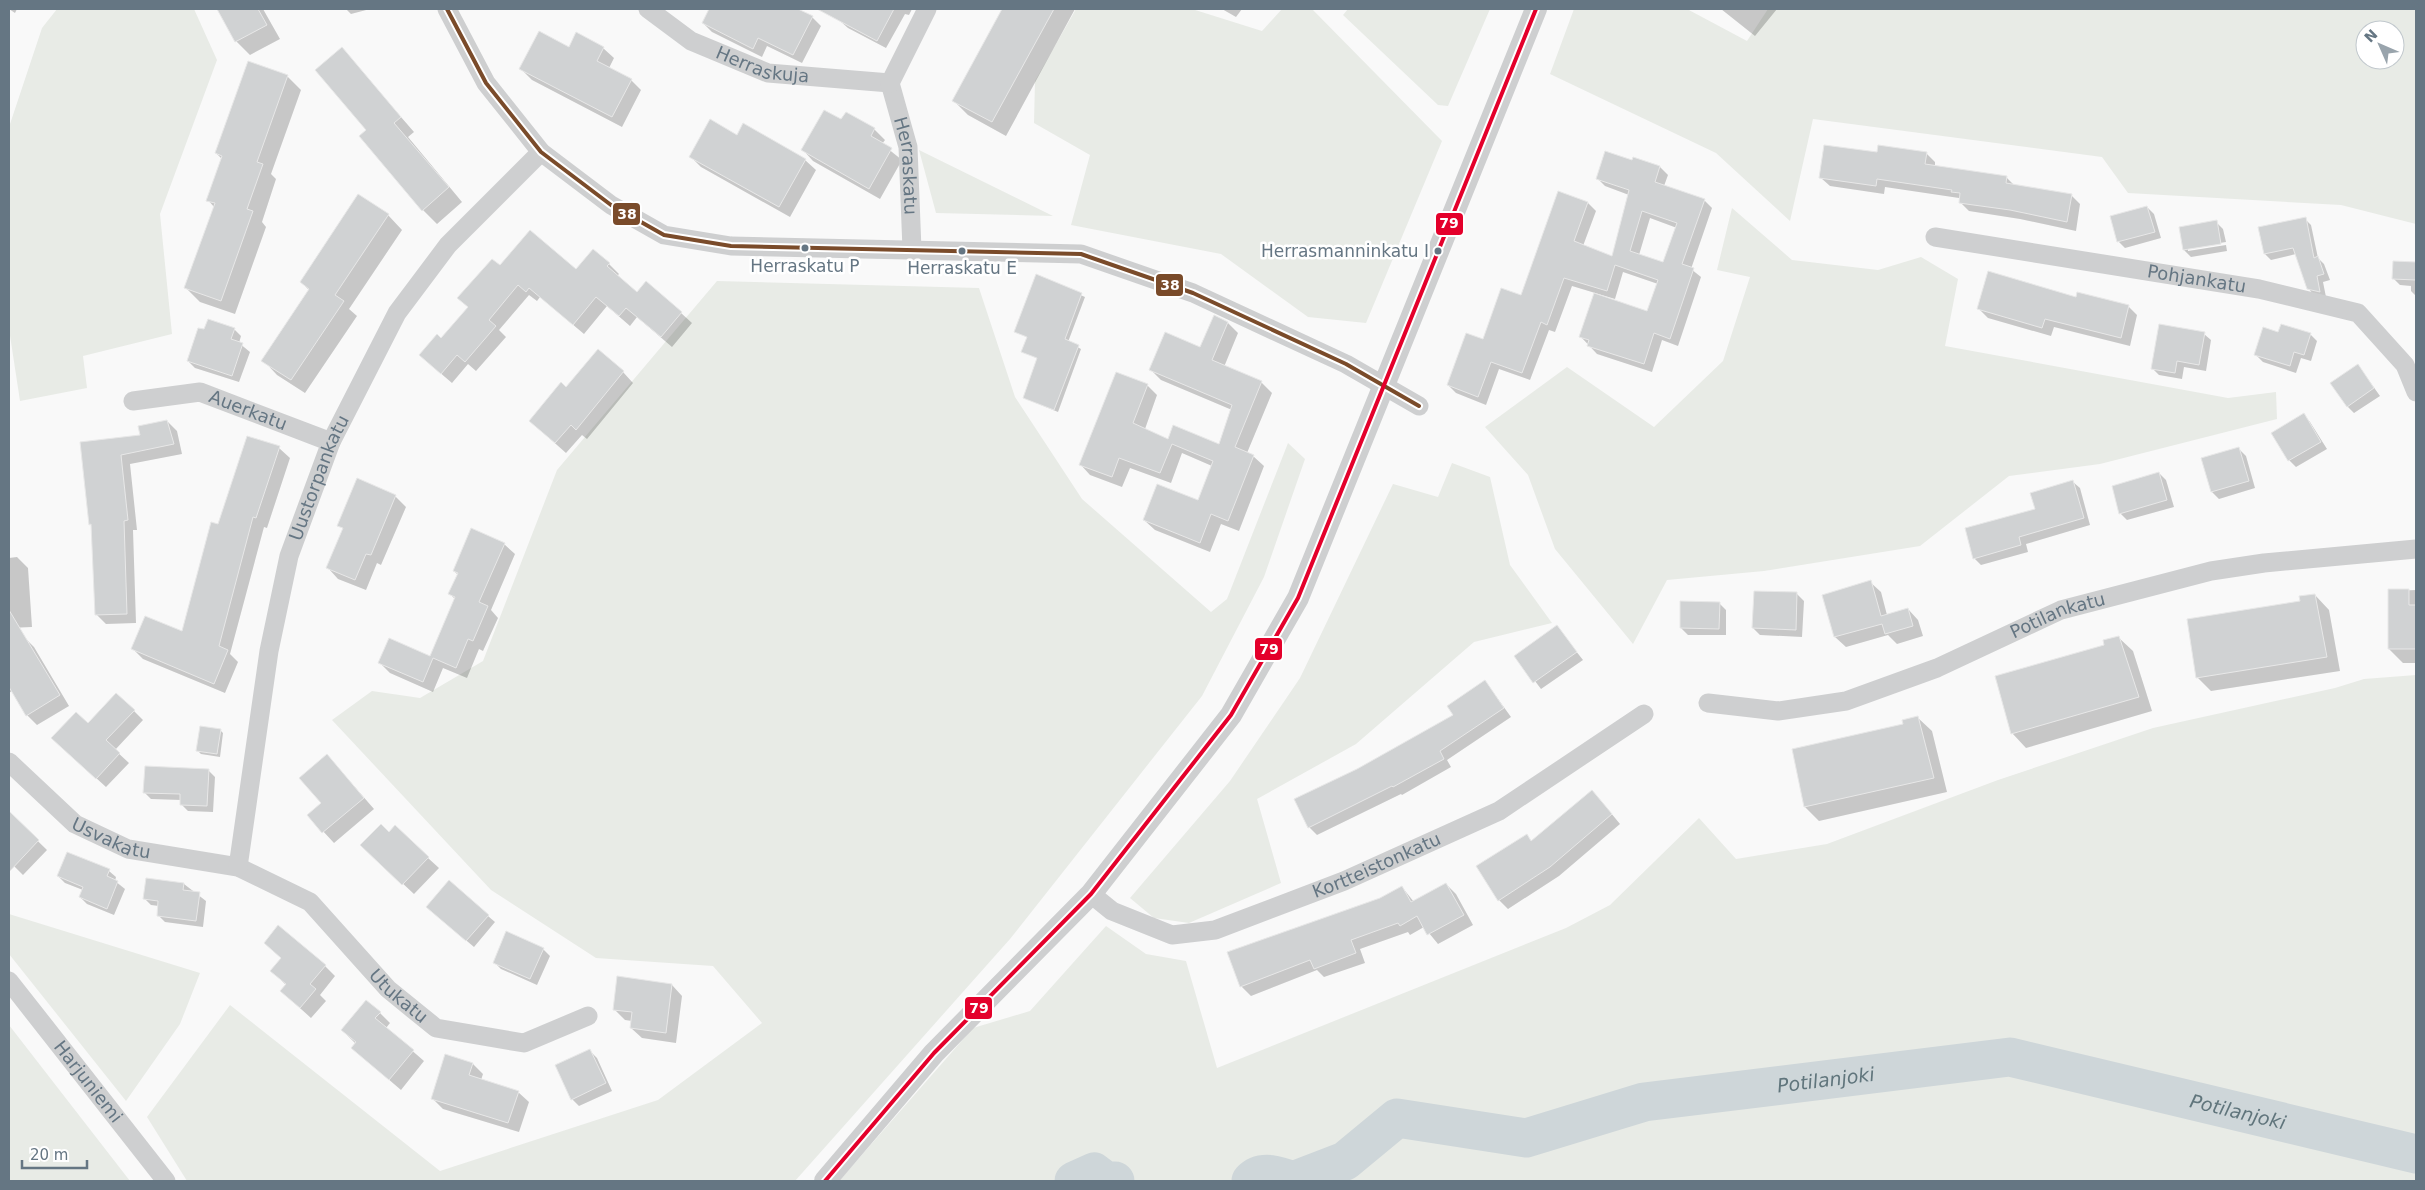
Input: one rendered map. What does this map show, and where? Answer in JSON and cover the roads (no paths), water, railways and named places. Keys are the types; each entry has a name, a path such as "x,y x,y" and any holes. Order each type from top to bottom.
{"street":[{"path":"447,9 486,83 541,152 611,205 664,235 731,246 1081,254 1193,293 1346,364 1419,406"},
{"name":"Herraskuja","path":"648,9 691,41 768,73 890,83"},
{"path":"890,83 927,9"},
{"path":"825,1181 934,1053 1091,894 1142,832 1235,707 1298,598 1536,9"},
{"name":"Herraskatu","path":"890,83 908,147 912,250"},
{"name":"Uustorpankatu","path":"238,868 269,651 285,575 331,442 397,312 448,245 541,152"},
{"name":"Pohjankatu","path":"1935,237 2259,288 2358,313 2405,365 2416,392"},
{"name":"Auerkatu","path":"133,400 200,392 331,442"},
{"name":"Potilankatu","path":"1708,703 1778,711 1846,701 1937,668 2060,610 2211,571 2264,563 2416,549"},
{"name":"Kortteistonkatu","path":"1091,894 1112,911 1172,935 1215,930 1344,881 1499,811 1644,714"},
{"name":"Usvakatu","path":"9,762 75,824 128,849 238,868"},
{"name":"Utukatu","path":"238,868 310,902 388,989 436,1028 524,1042 588,1016"},
{"name":"Harjuniemi","path":"9,981 166,1181"}],"waterway":[{"name":"Potilanjoki","path":"1251,1181 1255,1177 1266,1174 1293,1181 1345,1161 1397,1118 1526,1138 1644,1102 2010,1057 2416,1154"},
{"name":"Potilanjoki","path":"1074,1181 1094,1172 1106,1181 1115,1181"}],"place":[{"name":"Herraskatu P","path":"805,248"},
{"name":"Herraskatu E","path":"962,251"},
{"name":"Herrasmanninkatu I","path":"1438,251"}]}
